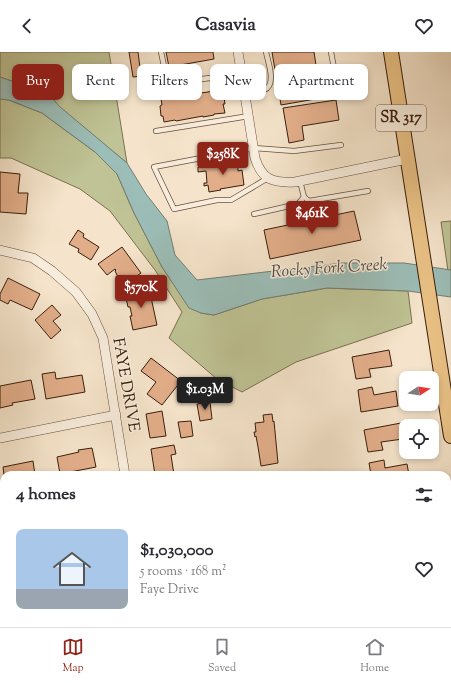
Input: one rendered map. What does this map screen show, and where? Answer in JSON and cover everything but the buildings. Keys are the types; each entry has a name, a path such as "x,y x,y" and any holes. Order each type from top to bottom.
{"main road":[{"name":"SR 317","path":"391,52 451,436"}],"street":[{"path":"238,52 240,64"},
{"path":"246,100 258,167 264,176 279,183 300,181 407,159"},
{"name":"FAYE DRIVE","path":"0,250 33,258 52,271 76,292 92,314 103,338 124,471"},
{"path":"0,438 116,414"}],"lane":[{"path":"161,52 167,80 170,83 210,78"},
{"path":"266,52 271,80 270,86 266,89"},
{"path":"331,52 333,64"},
{"path":"156,131 248,116"},
{"path":"268,178 232,200 216,200 174,210 154,167 254,148 294,151 341,145"},
{"path":"300,181 304,197 309,202 368,191"},
{"path":"254,214 298,204 304,197"}],"green space":[{"path":"0,52 109,52 111,64 72,64 72,100 117,100 127,163 58,106 54,100 64,100 64,64 12,64 12,81 0,77"},
{"path":"0,99 9,100 42,113 95,152 117,174 134,213 162,267 189,307 201,313 214,315 262,299 327,288 408,291 412,323 296,362 242,392 217,379 169,338 182,312 155,270 110,211 80,189 11,158 0,158"},
{"path":"451,221 451,270 448,271 441,222"}],"water":[{"name":"Rocky Fork Creek","path":"0,77 12,81 12,100 54,100 59,106 127,163 146,194 167,221 175,255 197,280 342,263 404,263 451,270 451,297 408,291 327,288 262,299 214,315 201,313 189,308 162,267 134,213 117,174 95,152 42,113 9,100 0,99"}]}
